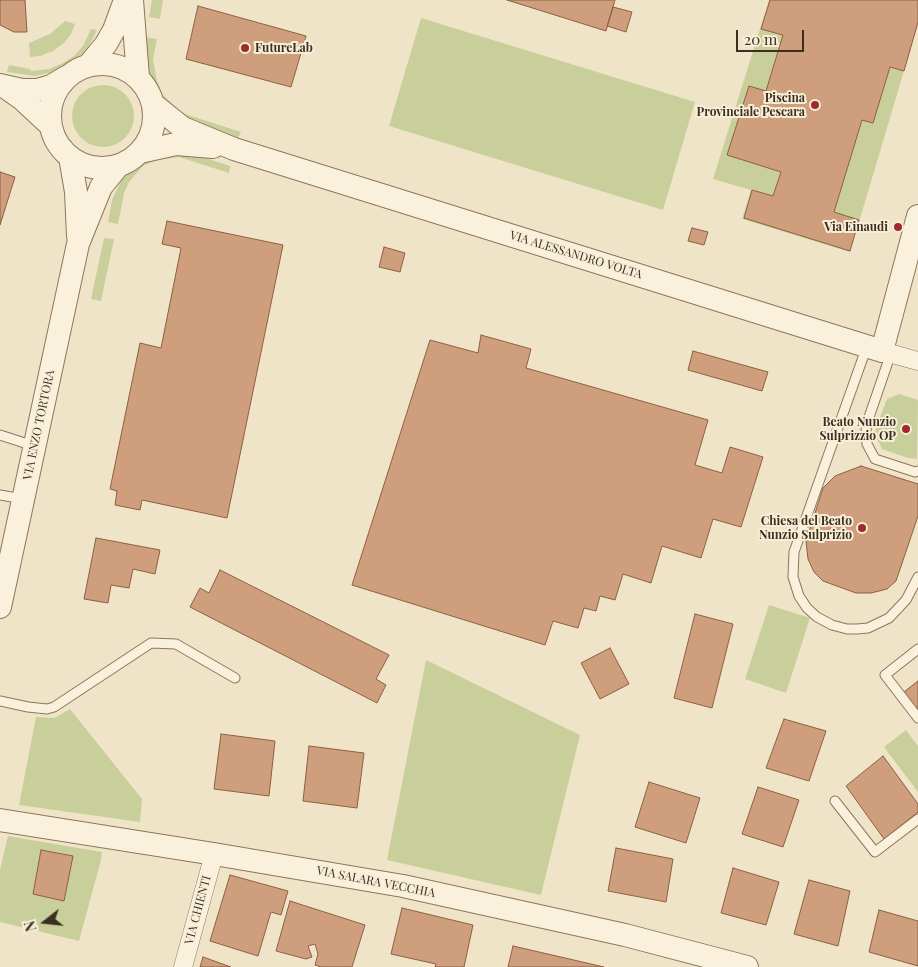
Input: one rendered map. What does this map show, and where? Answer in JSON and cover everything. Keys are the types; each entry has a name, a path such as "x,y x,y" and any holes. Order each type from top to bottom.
{"street":[{"path":"1,85 22,90 37,90 51,86 78,70 106,64 123,68 138,77 148,90 155,117 153,130 148,142 130,161 118,166 101,168 85,165 70,157 55,138 51,126 50,112 53,98 60,86 78,70 106,44 114,30 125,0"},
{"path":"132,0 138,77"},
{"path":"1,85 22,99 51,126"},
{"name":"VIA ALESSANDRO VOLTA","path":"153,104 183,128 234,149 918,361"},
{"name":"VIA ALESSANDRO VOLTA","path":"140,152 176,144 234,149"},
{"name":"VIA ENZO TORTORA","path":"70,157 76,192 78,244"},
{"name":"VIA ENZO TORTORA","path":"0,607 78,244 101,187 118,166"},
{"path":"880,350 918,216"},
{"name":"VIA SALARA VECCHIA","path":"0,820 403,886 625,935 747,967"},
{"name":"VIA CHIENTI","path":"183,967 214,854"}],"lane":[{"path":"880,350 866,426 867,444 875,459 915,472 918,471"},
{"path":"880,350 794,552 793,577 799,596 807,608 817,617 832,625 846,629 868,628 889,618 906,600 918,577"},
{"path":"0,435 34,446"},
{"path":"0,495 23,499"},
{"path":"0,701 28,707 47,709 54,707 151,643 176,644 235,678"},
{"path":"918,649 884,675 918,718"},
{"path":"835,801 874,852 918,819"}],"green space":[{"path":"152,0 163,0 160,19 149,17"},
{"name":"Piscina Provinciale Pescara","path":"769,0 918,0 918,24 850,252 742,219 751,190 713,179"},
{"path":"421,18 695,102 663,210 389,126"},
{"path":"65,21 75,24 71,34 64,43 53,51 40,56 30,57 29,43 50,34"},
{"path":"91,29 97,30 90,44 85,52 69,66 35,76 7,72 9,65 30,69 31,71 49,69 63,63 74,56 83,46"},
{"path":"146,37 157,39 153,59 157,81 163,95 182,113 241,132 238,139 191,124 157,97 148,79"},
{"path":"103,85 120,90 125,94 129,99 134,116 129,133 125,138 120,142 103,147 86,142 81,138 77,133 72,116 77,99 81,94 86,90"},
{"path":"174,151 203,157 230,166 229,173 179,157 156,160 143,166 129,182 124,193 118,224 108,222 112,200 124,174 141,160"},
{"path":"104,238 114,239 101,301 91,299"},
{"path":"899,394 918,400 917,459 908,458 882,449 875,434 887,399"},
{"path":"769,605 810,618 786,693 745,679"},
{"path":"426,660 580,735 541,895 387,860"},
{"path":"70,709 142,799 140,822 19,805 36,717 55,718"},
{"path":"906,730 918,746 918,792 884,747"},
{"path":"8,836 102,852 79,941 0,922 0,870"}],"building":[{"path":"0,0 25,0 27,32 14,32 0,25"},
{"path":"507,0 615,0 606,31"},
{"name":"Piscina Provinciale Pescara","path":"770,0 918,0 918,22 904,71 890,67 873,123 862,120 834,212 859,220 850,251 744,218 752,190 773,196 781,172 727,155 749,86 766,91 783,35 761,29"},
{"name":"FutureLab","path":"198,6 306,36 291,87 186,59"},
{"path":"613,7 632,12 626,32 607,26"},
{"path":"0,172 15,177 0,225"},
{"path":"167,221 283,245 227,518 142,500 140,510 115,505 117,491 110,489 140,343 161,348 181,248 162,244"},
{"path":"692,228 708,232 704,245 688,241"},
{"path":"384,247 405,253 400,272 379,267"},
{"path":"481,335 531,349 526,368 708,420 695,465 722,473 730,447 763,457 741,527 713,519 701,558 662,546 651,583 623,574 615,600 600,596 596,611 584,608 578,628 553,621 545,645 352,585 430,340 478,353"},
{"path":"693,351 768,372 762,391 688,370"},
{"name":"Chiesa del Beato Nunzio Sulprizio","path":"861,466 918,484 918,516 896,581 887,589 871,593 856,593 823,581 814,572 808,559 806,541 823,488 835,476"},
{"path":"96,538 160,550 155,574 133,569 129,588 111,585 108,603 84,599"},
{"path":"220,570 389,655 376,679 386,685 377,703 190,607 200,588 209,593"},
{"path":"695,614 733,624 712,708 674,698"},
{"path":"610,648 629,684 600,699 581,663"},
{"path":"918,681 918,710 904,692"},
{"path":"784,719 826,731 809,781 766,768"},
{"path":"221,734 275,741 269,796 214,789"},
{"path":"309,746 364,753 357,808 303,801"},
{"path":"883,756 918,804 918,812 884,839 846,786"},
{"path":"649,782 700,798 686,843 635,827"},
{"path":"758,787 799,800 783,847 742,834"},
{"path":"616,848 673,859 666,902 608,891"},
{"path":"41,850 73,856 64,901 33,894"},
{"path":"733,868 779,882 766,925 721,913"},
{"path":"230,875 288,891 281,915 271,912 258,956 210,941"},
{"path":"809,880 850,891 838,946 794,934"},
{"path":"290,901 365,925 352,967 321,967 315,965 318,954 315,944 308,946 312,957 306,959 276,951"},
{"path":"402,908 473,925 464,967 435,967 436,964 391,954"},
{"path":"879,910 918,921 918,966 869,952"},
{"path":"513,946 604,967 508,967"},
{"path":"203,957 231,967 200,967"}],"place":[{"name":"FutureLab","path":"245,48"},
{"name":"Piscina Provinciale Pescara","path":"815,105"},
{"name":"Via Einaudi","path":"898,227"},
{"name":"Beato Nunzio Sulprizzio OP","path":"906,429"},
{"name":"Chiesa del Beato Nunzio Sulprizio","path":"862,528"}]}
